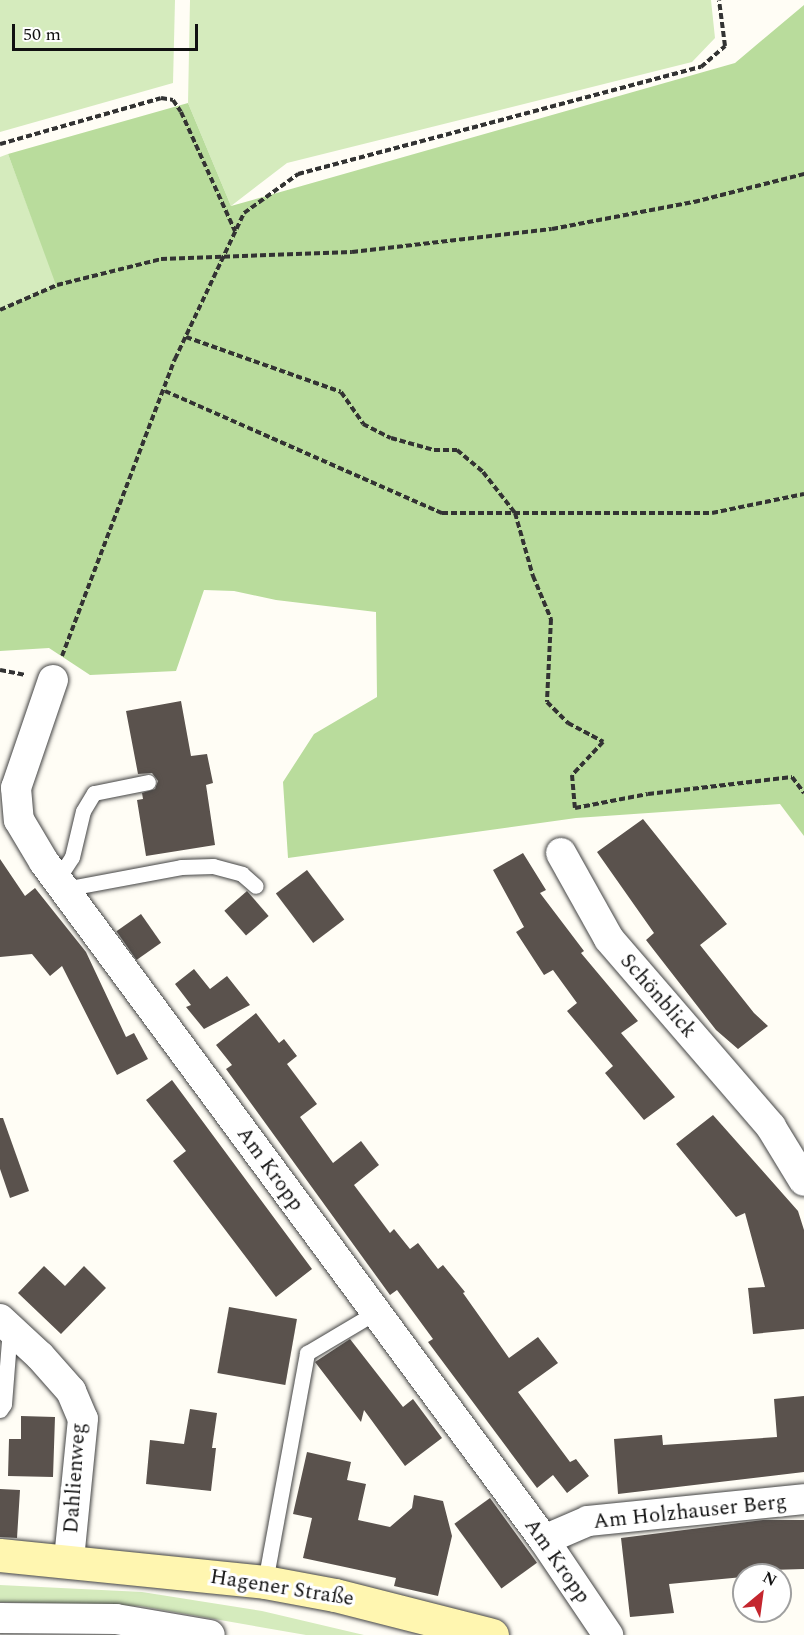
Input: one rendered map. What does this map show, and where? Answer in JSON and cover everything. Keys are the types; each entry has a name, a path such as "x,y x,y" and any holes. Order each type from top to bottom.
{"main road":[{"name":"Hagener Straße","path":"0,1555 69,1560 265,1582 366,1602 488,1634"}],"street":[{"name":"Am Kropp","path":"53,680 16,788 19,820 60,885 544,1540 608,1635"},
{"name":"Schönblick","path":"561,853 609,939 771,1127 804,1181"},
{"path":"771,1127 804,1136"},
{"name":"Dahlienweg","path":"5,1323 40,1356 71,1391 83,1419 69,1560"},
{"name":"Am Holzhauser Berg","path":"544,1540 588,1521 804,1499"},
{"path":"0,1618 116,1619 210,1635"}],"lane":[{"path":"60,885 72,857 83,811 94,793 148,782"},
{"path":"60,885 181,867 213,866 242,874 256,886"},
{"path":"265,1582 307,1353 376,1312"},
{"path":"0,1410 4,1404 5,1323"}],"path":[{"path":"53,680 186,337 244,213 298,174 701,67 725,46 719,0"},
{"path":"0,144 161,98 173,100 182,112 235,231"},
{"path":"0,310 57,285 161,259 352,252 552,229 694,202 804,174"},
{"path":"186,337 340,392 363,424 391,438 434,450 457,450 483,472 515,513 533,576 551,619 547,702 568,723 603,742 572,775 575,808 648,794 792,777 804,793"},
{"path":"165,391 442,513 712,513 804,494"}],"green space":[{"path":"0,0 175,0 173,83 0,132"},
{"path":"190,0 711,0 715,38 692,62 287,163 231,206 188,103"},
{"path":"804,5 804,836 780,804 576,818 288,858 283,782 314,734 377,697 376,612 276,600 234,591 204,590 176,671 90,675 49,648 0,651 0,310 56,285 8,154 188,103 231,206 735,63"},
{"path":"8,154 57,285 0,310 0,157"},
{"path":"0,1585 142,1592 262,1611 364,1635 306,1635 140,1606 0,1602"}],"building":[{"path":"181,701 191,756 207,754 213,783 206,785 215,845 146,856 137,800 143,799 142,793 155,789 158,781 152,773 138,774 126,711"},
{"path":"643,819 727,924 700,945 754,1013 768,1026 738,1049 716,1030 646,940 654,933 597,852"},
{"path":"523,853 546,890 540,893 584,951 581,953 638,1021 621,1033 675,1097 644,1120 605,1073 613,1066 567,1011 577,1003 553,970 544,975 516,932 524,927 493,870"},
{"path":"0,859 25,896 35,888 86,952 126,1037 134,1033 148,1059 117,1075 62,966 50,976 32,954 0,957"},
{"path":"307,870 344,920 313,943 276,893"},
{"path":"247,891 269,916 246,936 224,911"},
{"path":"141,914 161,943 137,960 116,931"},
{"path":"194,969 210,989 227,976 250,1005 204,1029 186,1007 191,1005 175,984"},
{"path":"256,1013 279,1043 284,1039 297,1056 287,1064 317,1104 300,1117 333,1163 361,1141 379,1165 354,1185 390,1233 394,1229 410,1249 418,1243 438,1269 443,1265 465,1292 463,1293 509,1358 538,1337 558,1363 518,1392 570,1462 576,1459 589,1476 567,1493 553,1475 537,1488 428,1342 433,1339 397,1290 390,1295 226,1069 232,1065 216,1045"},
{"path":"172,1080 312,1269 276,1297 173,1161 186,1151 146,1100"},
{"path":"713,1115 798,1211 804,1230 804,1329 753,1334 748,1288 765,1287 745,1213 736,1217 676,1144"},
{"path":"0,1118 3,1118 29,1191 10,1198 0,1169"},
{"path":"44,1266 65,1286 84,1266 106,1288 61,1334 18,1293"},
{"path":"229,1307 297,1319 285,1385 217,1373"},
{"path":"350,1339 403,1407 413,1399 442,1438 405,1466 364,1410 361,1422 315,1362"},
{"path":"804,1396 804,1472 618,1494 614,1439 662,1435 663,1445 777,1437 774,1399"},
{"path":"190,1409 217,1413 212,1448 216,1448 211,1491 146,1484 150,1440 184,1444"},
{"path":"21,1416 55,1417 53,1477 8,1476 9,1439 21,1439"},
{"path":"307,1452 351,1462 347,1480 366,1484 358,1520 390,1527 412,1508 414,1495 443,1501 452,1536 438,1596 394,1586 396,1578 303,1558 312,1518 293,1514"},
{"path":"0,1489 20,1490 17,1538 0,1537"},
{"path":"490,1498 537,1563 501,1589 454,1524"},
{"path":"763,1520 804,1520 804,1569 792,1569 792,1563 732,1563 732,1578 669,1584 674,1613 630,1617 621,1538"}]}
